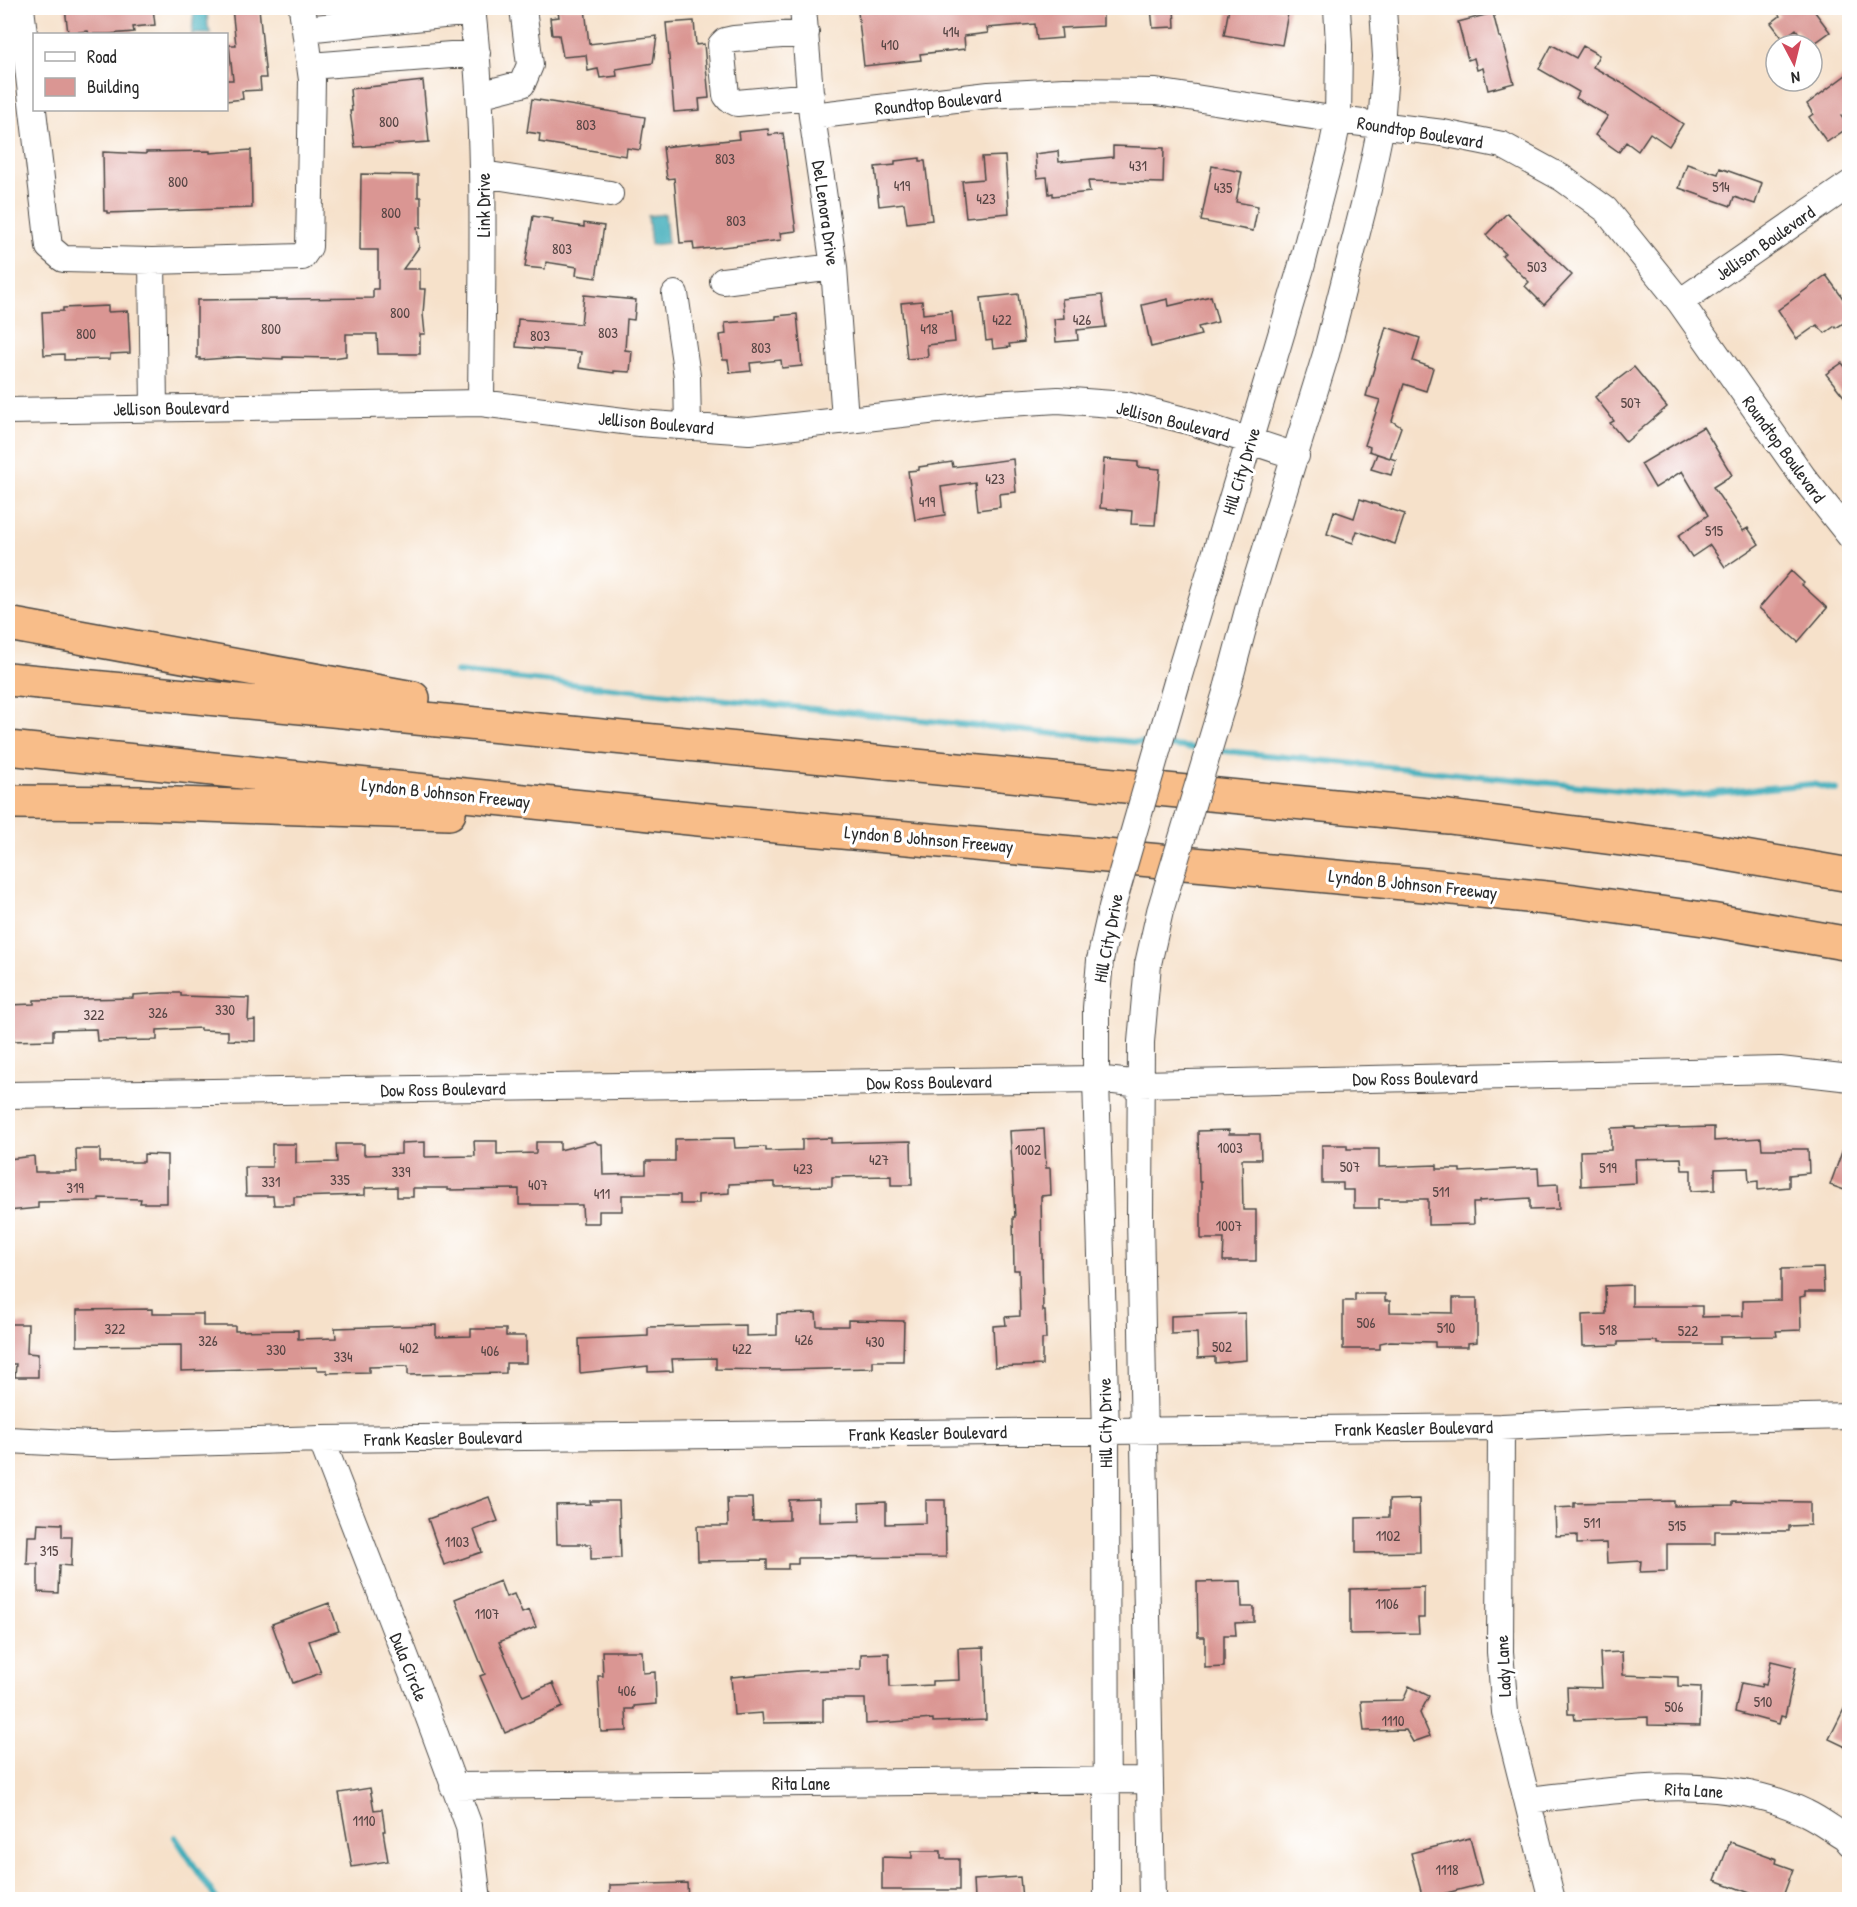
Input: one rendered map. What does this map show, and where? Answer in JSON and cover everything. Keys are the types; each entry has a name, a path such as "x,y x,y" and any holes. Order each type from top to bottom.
{"highway":[{"path":"8,624 650,740"},
{"path":"8,679 1449,817 1692,848 1850,875"},
{"name":"Lyndon B Johnson Freeway","path":"8,748 699,819 1280,871 1574,901 1711,920 1850,944"},
{"path":"8,802 123,802 281,809 699,819"}],"street":[{"path":"21,8 33,110"},
{"path":"479,95 522,84 530,65 523,8"},
{"name":"Del Lenora Drive","path":"803,8 811,106 834,267 845,419"},
{"name":"Hill City Drive","path":"1107,1899 1106,1431 1096,1079 1096,1008 1100,960 1112,907 1177,682 1301,268 1338,120 1337,8"},
{"path":"1152,1899 1140,1215 1141,1042 1148,964 1160,911 1227,689 1253,591 1326,354 1349,267 1381,126 1386,57 1383,8"},
{"path":"33,111 49,247 63,259 152,261 302,257 309,247 312,91 304,18 472,10"},
{"name":"Link Drive","path":"472,10 477,52 483,174 481,404"},
{"name":"Roundtop Boulevard","path":"806,33 725,41 721,45 726,95 729,99 737,103 811,106 1064,91 1156,92 1338,120 1443,133 1502,145 1562,178 1605,209 1680,302 1803,477 1850,536"},
{"path":"310,66 477,52"},
{"path":"483,174 610,194"},
{"name":"Jellison Boulevard","path":"1680,302 1850,184"},
{"path":"152,261 154,408"},
{"path":"723,280 834,267"},
{"path":"675,294 687,376 688,427"},
{"name":"Jellison Boulevard","path":"8,411 481,404 639,423 749,431 991,404 1058,400 1126,405 1192,422 1296,456"},
{"name":"Dow Ross Boulevard","path":"8,1095 1096,1079 1141,1084 1780,1070 1850,1078"},
{"name":"Frank Keasler Boulevard","path":"8,1440 112,1445 321,1439 1502,1427 1850,1416"},
{"name":"Lady Lane","path":"1502,1427 1500,1652 1505,1712 1552,1899"},
{"name":"Dula Circle","path":"321,1439 469,1826 478,1899"},
{"name":"Rita Lane","path":"453,1786 1150,1780"},
{"name":"Rita Lane","path":"1527,1800 1646,1788 1709,1788 1763,1797 1806,1812 1845,1837 1850,1843"}],"water":[{"path":"194,11 207,11 211,33 192,33"},
{"path":"665,214 668,243 651,245 648,216"}],"building":[{"path":"65,8 153,8 155,25 133,27 134,32 68,33"},
{"path":"232,8 259,8 266,78 260,78 261,90 242,91 243,99 228,101 228,80 233,80 229,45 236,45"},
{"path":"557,8 585,8 589,44 657,36 653,63 616,69 617,76 600,78 598,69 588,71 586,55 563,57 559,35 552,35 550,18 559,17"},
{"path":"903,8 1103,8 1103,26 1061,28 1062,38 1037,40 1035,24 987,28 988,33 964,36 965,49 920,54 921,60 864,66 858,12"},
{"path":"1151,8 1174,8 1175,27 1153,28"},
{"path":"1229,8 1289,8 1282,45 1224,35"},
{"path":"1774,8 1812,8 1830,32 1824,36 1824,33 1799,33 1796,29 1791,33 1778,33 1771,23 1780,16"},
{"path":"1493,13 1514,83 1488,90 1483,68 1477,70 1474,58 1468,60 1458,22"},
{"path":"694,21 696,45 704,44 709,98 699,99 700,110 674,112 666,23"},
{"path":"1552,45 1576,58 1583,46 1599,55 1593,67 1627,86 1683,124 1669,146 1650,133 1638,151 1626,142 1619,152 1595,135 1608,116 1576,98 1579,92 1539,69"},
{"path":"1850,72 1850,110 1841,116 1849,127 1827,142 1809,117 1813,114 1807,104"},
{"path":"423,81 429,142 355,147 350,111 352,111 350,89"},
{"path":"532,99 645,117 640,150 627,148 626,156 539,142 540,134 527,132"},
{"path":"768,129 769,135 783,133 796,231 780,233 781,240 694,250 693,242 680,243 674,178 667,179 663,147 739,139 738,132"},
{"path":"1113,146 1164,148 1163,183 1088,181 1090,192 1053,196 1053,193 1049,194 1047,177 1037,178 1035,154 1058,151 1059,162 1113,157"},
{"path":"251,150 252,208 107,213 104,211 103,152 146,154 146,152 210,151 210,153"},
{"path":"1005,156 1009,213 966,217 962,181 984,179 982,157"},
{"path":"920,158 920,161 925,161 932,220 907,223 904,203 879,206 875,167 895,165 895,161"},
{"path":"1687,164 1718,174 1720,168 1762,183 1755,204 1734,197 1731,206 1679,188"},
{"path":"1212,166 1242,172 1236,202 1258,206 1253,231 1201,221"},
{"path":"361,174 418,175 418,197 421,197 421,227 417,227 419,247 403,269 420,269 420,289 425,289 423,314 425,334 420,334 420,354 378,354 377,334 346,334 346,356 283,357 283,359 238,357 200,360 197,358 197,300 373,298 373,289 378,289 378,250 360,250"},
{"path":"1507,213 1572,275 1544,305 1525,286 1529,282 1502,256 1505,253 1486,235"},
{"path":"533,216 553,219 552,222 584,227 584,223 604,226 596,278 576,275 577,267 546,262 545,269 525,267"},
{"path":"1826,275 1850,308 1850,319 1825,333 1817,325 1797,339 1778,310"},
{"path":"1018,294 1024,342 993,349 992,340 986,341 981,298"},
{"path":"584,295 636,300 634,320 627,319 625,350 632,351 630,372 614,371 614,373 579,368 581,352 516,347 518,319 581,324"},
{"path":"1102,295 1106,327 1077,330 1078,340 1056,342 1054,319 1064,318 1062,299"},
{"path":"1211,296 1218,322 1198,327 1201,335 1151,347 1142,305 1168,299 1169,306"},
{"path":"922,301 923,314 952,311 955,342 927,345 928,357 907,359 901,303"},
{"path":"108,306 108,312 128,311 130,353 110,354 110,359 64,360 64,354 44,355 42,312 63,311 63,308"},
{"path":"797,314 802,366 782,368 781,360 750,363 751,371 730,373 728,360 723,360 720,335 726,334 725,323 776,319 776,316"},
{"path":"1386,327 1420,338 1413,361 1433,368 1426,391 1404,384 1392,421 1401,427 1390,458 1369,451 1370,447 1365,445 1380,400 1366,396"},
{"path":"1842,363 1850,373 1850,404 1826,374"},
{"path":"1634,367 1667,407 1626,442 1610,423 1614,421 1595,397"},
{"path":"1703,427 1732,475 1713,487 1743,531 1748,528 1759,544 1725,567 1710,545 1692,557 1678,536 1708,515 1682,471 1655,488 1641,464"},
{"path":"1377,454 1396,460 1391,475 1371,469"},
{"path":"1013,459 1016,492 999,494 1000,507 978,510 975,482 941,487 945,515 915,520 908,471 952,462 953,467"},
{"path":"1104,459 1138,462 1138,467 1160,469 1155,525 1131,524 1132,511 1100,508"},
{"path":"1360,499 1405,514 1395,544 1357,531 1353,543 1327,534 1334,511 1354,518"},
{"path":"1791,571 1804,583 1802,585 1827,608 1798,642 1759,608"},
{"path":"181,993 181,996 249,998 248,1021 255,1020 255,1041 228,1040 228,1031 200,1030 200,1028 157,1030 157,1040 97,1041 96,1029 53,1030 53,1040 8,1041 8,1005 34,1004 34,1000 133,998 133,995"},
{"path":"1635,1127 1635,1129 1714,1127 1714,1141 1761,1138 1762,1149 1808,1149 1809,1173 1789,1175 1789,1187 1758,1190 1758,1181 1749,1182 1748,1168 1715,1169 1715,1190 1691,1191 1691,1170 1682,1170 1681,1158 1635,1159 1636,1183 1581,1186 1580,1151 1611,1150 1611,1128"},
{"path":"1044,1129 1046,1168 1050,1168 1051,1195 1041,1196 1043,1311 1045,1311 1046,1339 1042,1339 1042,1365 995,1367 993,1326 1006,1325 1005,1317 1020,1316 1019,1270 1014,1270 1013,1217 1015,1217 1010,1131"},
{"path":"1229,1130 1229,1134 1260,1134 1261,1159 1242,1159 1243,1210 1256,1210 1256,1261 1223,1261 1224,1239 1201,1239 1198,1131"},
{"path":"734,1138 735,1148 766,1147 766,1151 802,1150 802,1139 831,1138 831,1143 911,1141 912,1185 891,1185 891,1176 832,1177 832,1186 775,1187 775,1182 729,1184 729,1193 698,1195 698,1204 680,1204 680,1195 622,1195 622,1211 599,1211 599,1223 583,1223 582,1205 519,1205 519,1189 413,1188 413,1197 397,1197 397,1187 365,1188 365,1195 294,1197 294,1205 274,1205 273,1196 246,1196 245,1167 272,1167 272,1144 296,1144 296,1163 337,1162 336,1144 364,1144 364,1155 401,1154 401,1143 425,1142 425,1157 475,1156 474,1141 497,1141 497,1154 536,1153 536,1142 560,1142 560,1150 595,1141 602,1144 603,1175 646,1174 646,1161 675,1161 675,1139"},
{"path":"1847,1138 1850,1138 1850,1192 1830,1185"},
{"path":"1322,1145 1347,1145 1347,1149 1379,1149 1379,1167 1437,1165 1437,1169 1460,1169 1460,1172 1538,1168 1539,1185 1558,1184 1559,1209 1530,1210 1530,1198 1479,1201 1479,1203 1473,1203 1474,1224 1428,1225 1428,1199 1379,1199 1379,1208 1354,1208 1354,1190 1343,1190 1343,1183 1322,1183"},
{"path":"76,1149 100,1149 100,1162 144,1162 144,1154 167,1155 167,1203 140,1203 141,1199 99,1198 99,1201 38,1202 38,1208 8,1211 8,1159 34,1156 35,1172 77,1172"},
{"path":"1823,1268 1824,1292 1805,1292 1805,1296 1800,1297 1801,1330 1776,1331 1777,1336 1720,1337 1720,1344 1657,1344 1657,1341 1583,1346 1582,1315 1606,1314 1605,1286 1632,1285 1632,1306 1702,1306 1702,1317 1743,1316 1743,1301 1781,1300 1781,1269"},
{"path":"1355,1294 1385,1294 1385,1301 1390,1301 1390,1312 1453,1313 1453,1298 1477,1298 1477,1342 1468,1343 1468,1347 1435,1347 1435,1342 1390,1341 1380,1343 1380,1349 1343,1349 1343,1301 1355,1301"},
{"path":"152,1309 152,1314 203,1314 203,1326 235,1326 235,1331 298,1330 298,1339 336,1338 335,1328 436,1325 436,1337 471,1336 471,1329 506,1329 506,1336 526,1336 526,1363 506,1363 506,1373 408,1375 408,1366 369,1367 369,1372 327,1373 327,1370 317,1370 317,1367 181,1371 181,1345 77,1346 77,1310"},
{"path":"816,1313 817,1326 848,1326 848,1320 904,1321 903,1361 873,1361 873,1368 778,1370 716,1369 716,1358 672,1359 673,1371 648,1372 648,1366 580,1373 579,1339 648,1336 648,1327 746,1325 746,1336 777,1335 777,1314"},
{"path":"1245,1313 1246,1360 1215,1363 1215,1357 1198,1358 1197,1333 1171,1334 1171,1316"},
{"path":"8,1324 28,1324 27,1353 38,1354 38,1377 15,1377 16,1364 8,1364"},
{"path":"489,1497 498,1521 474,1530 482,1552 444,1565 428,1519"},
{"path":"727,1498 752,1498 753,1521 789,1520 789,1500 819,1499 819,1522 860,1521 859,1503 886,1502 886,1524 926,1523 926,1500 945,1500 946,1557 798,1558 798,1564 788,1564 788,1569 767,1569 767,1560 698,1561 697,1526 728,1526"},
{"path":"1419,1499 1420,1552 1356,1553 1356,1518 1389,1517 1389,1500"},
{"path":"590,1501 619,1501 621,1558 591,1559 591,1544 557,1544 556,1505 591,1504"},
{"path":"1674,1501 1674,1506 1733,1505 1733,1501 1810,1502 1810,1525 1789,1526 1789,1531 1715,1531 1715,1544 1667,1544 1667,1571 1640,1572 1641,1561 1607,1563 1606,1543 1577,1544 1577,1535 1556,1536 1555,1508 1574,1507 1574,1503"},
{"path":"38,1523 62,1524 62,1537 72,1537 71,1566 59,1565 58,1593 38,1592 38,1564 27,1564 28,1536 37,1536"},
{"path":"500,1581 506,1597 514,1594 522,1613 529,1610 536,1627 499,1642 523,1696 553,1683 563,1707 505,1733 480,1676 485,1674 455,1599"},
{"path":"1241,1581 1242,1607 1254,1607 1254,1622 1235,1623 1236,1635 1224,1635 1224,1667 1205,1668 1205,1637 1198,1637 1197,1582"},
{"path":"1424,1587 1424,1618 1418,1618 1419,1633 1350,1634 1350,1589"},
{"path":"329,1603 339,1631 309,1641 321,1673 293,1683 272,1624"},
{"path":"984,1647 986,1720 933,1722 933,1719 866,1724 865,1699 823,1699 823,1722 763,1723 762,1713 734,1715 731,1677 799,1671 861,1669 861,1654 889,1653 890,1687 932,1685 932,1681 959,1680 958,1648"},
{"path":"602,1651 642,1651 643,1673 655,1672 656,1704 626,1709 627,1731 601,1732 598,1676 603,1676"},
{"path":"1622,1652 1623,1675 1678,1677 1678,1686 1701,1687 1700,1726 1648,1725 1648,1717 1575,1720 1574,1714 1568,1714 1567,1687 1602,1688 1600,1653"},
{"path":"1771,1661 1796,1667 1785,1717 1781,1716 1779,1724 1735,1712 1741,1683 1761,1687 1762,1684 1766,1685"},
{"path":"1409,1686 1429,1696 1420,1713 1430,1736 1413,1742 1406,1730 1364,1731 1361,1701 1403,1700"},
{"path":"1850,1697 1850,1749 1829,1739"},
{"path":"370,1788 374,1810 382,1809 388,1861 352,1867 339,1793"},
{"path":"1470,1838 1482,1884 1423,1899 1411,1853"},
{"path":"1730,1842 1777,1859 1776,1863 1793,1869 1782,1899 1766,1899 1715,1880"},
{"path":"912,1851 941,1851 941,1859 959,1859 959,1890 882,1890 882,1857 912,1858"},
{"path":"1020,1877 1022,1899 974,1899 973,1880"},
{"path":"687,1883 688,1899 610,1899 610,1885"}],"waterway":[{"path":"456,672 1154,744"},
{"path":"1164,745 1202,749"},
{"path":"1215,750 1682,796 1812,784 1837,790"},
{"path":"175,1837 217,1900"}]}
